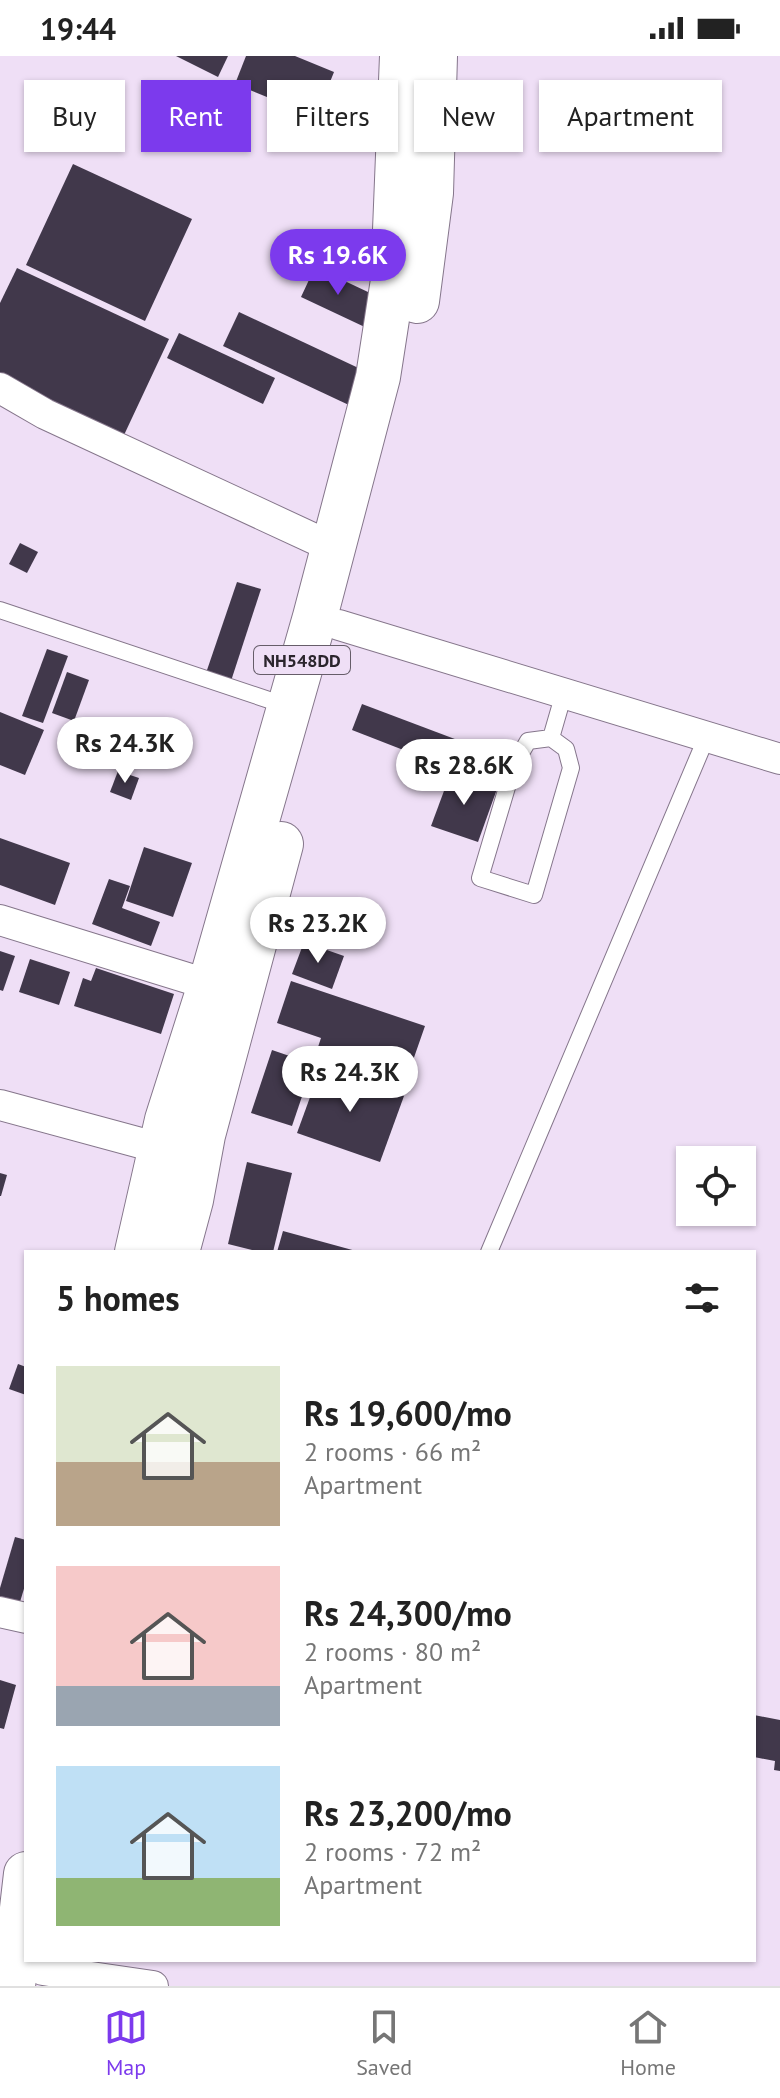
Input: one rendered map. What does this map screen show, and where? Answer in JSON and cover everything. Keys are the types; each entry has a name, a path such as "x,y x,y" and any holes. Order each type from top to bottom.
{"highway":[{"name":"NH548DD","path":"137,1250 159,1148 210,985 289,707 378,377 393,280 402,56"},
{"name":"NH548DD","path":"178,1250 203,1135 408,354 423,266 431,193 435,56"}],"street":[{"path":"0,388 45,414 334,548"},
{"path":"339,625 780,759"},
{"path":"0,920 210,985"},
{"path":"0,1105 159,1148"},
{"path":"0,1612 24,1618"},
{"path":"36,1975 153,1986"}],"lane":[{"path":"0,610 289,707"},
{"path":"551,738 564,693"},
{"path":"490,1250 707,736"},
{"path":"551,738 566,749 571,768 534,895 480,878 513,767 528,741 551,738"}],"building":[{"path":"176,56 228,56 218,77"},
{"path":"246,56 295,56 334,72 331,80 267,80 267,97 251,91 251,80 237,80"},
{"path":"73,164 192,219 145,321 26,265"},
{"path":"315,267 368,292 369,329 301,297"},
{"path":"17,268 169,339 124,435 0,378 0,303"},
{"path":"239,312 367,372 351,406 223,346"},
{"path":"179,333 275,378 263,404 167,358"},
{"path":"20,543 38,552 27,573 9,564"},
{"path":"237,582 261,589 231,681 206,673"},
{"path":"47,649 68,656 43,723 22,716"},
{"path":"67,672 89,680 74,721 52,713"},
{"path":"362,704 476,747 465,774 352,730"},
{"path":"0,712 44,730 25,775 0,765"},
{"path":"118,771 139,778 131,800 110,792"},
{"path":"451,772 497,789 478,842 431,826"},
{"path":"0,838 70,863 55,905 0,885"},
{"path":"144,847 192,863 173,917 126,901"},
{"path":"109,879 130,886 122,908 160,922 151,946 92,924"},
{"path":"304,942 344,956 332,989 292,974"},
{"path":"0,951 15,956 3,991 0,990"},
{"path":"30,959 70,972 59,1005 19,992"},
{"path":"96,968 174,994 161,1034 74,1006 83,978 91,981"},
{"path":"291,981 425,1026 403,1089 314,1059 321,1038 277,1023"},
{"path":"272,1050 313,1064 292,1126 251,1113"},
{"path":"321,1067 404,1096 380,1162 297,1133"},
{"path":"247,1162 292,1173 273,1250 252,1250 228,1244"},
{"path":"0,1173 7,1175 1,1196 0,1196"},
{"path":"283,1231 352,1250 278,1250"},
{"path":"18,1364 24,1366 24,1394 9,1389"},
{"path":"15,1537 24,1539 24,1589 20,1602 0,1596"},
{"path":"0,1680 16,1685 4,1729 0,1728"},
{"path":"756,1715 780,1720 780,1771 774,1770 775,1761 756,1757"}]}
